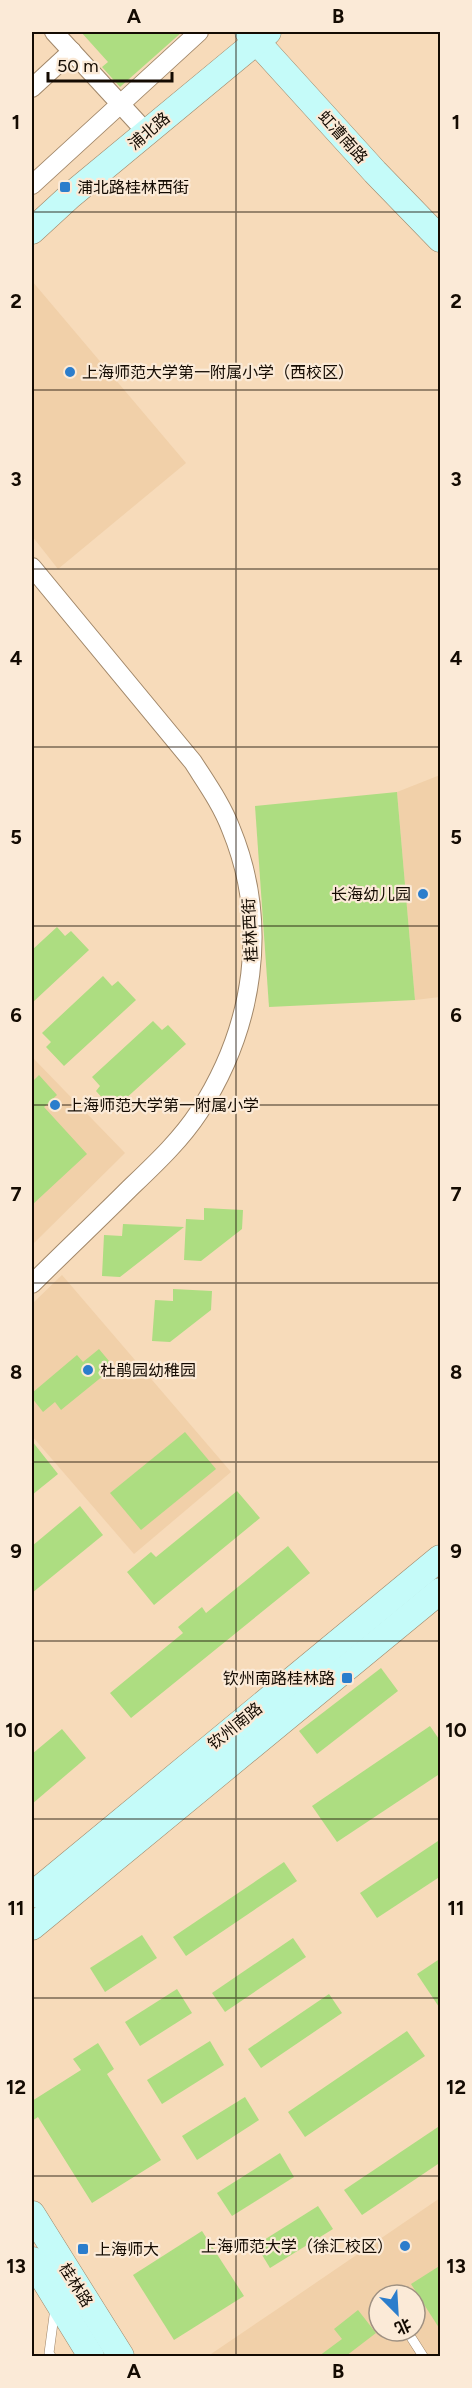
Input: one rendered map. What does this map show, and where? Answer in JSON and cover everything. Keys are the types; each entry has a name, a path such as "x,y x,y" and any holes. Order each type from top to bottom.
{"street":[{"path":"32,185 199,32"},
{"path":"59,33 72,51 147,133"},
{"name":"浦北路","path":"32,231 258,35"},
{"name":"虹漕南路","path":"258,35 375,172 441,239"},
{"path":"32,88 72,51"},
{"name":"桂林西街","path":"32,567 193,762 214,793 231,829 245,872 251,917 253,961 247,1001 236,1039 199,1113 170,1149 32,1284"},
{"name":"钦州南路","path":"32,1895 441,1558"},
{"name":"钦州南路","path":"32,1927 441,1591"},
{"name":"桂林路","path":"32,2214 121,2356"},
{"name":"桂林路","path":"32,2260 92,2356"}],"lane":[{"path":"51,2356 49,2353 56,2300"},
{"path":"415,2343 423,2356"}],"shaded area":[{"name":"上海师范大学第一附属小学（西校区）","path":"32,281 186,463 58,569 32,536"},
{"name":"长海幼儿园","path":"440,775 440,997 415,1000 397,792"},
{"name":"上海师范大学第一附属小学","path":"32,1057 125,1153 32,1245"},
{"name":"杜鹃园幼稚园","path":"62,1275 231,1472 134,1554 32,1436 32,1304"},
{"name":"上海师范大学（徐汇校区）","path":"440,2198 440,2356 208,2356"}],"building":[{"path":"81,32 182,32 120,87 102,67 108,62"},
{"path":"397,792 415,1000 269,1007 255,806"},
{"path":"57,927 65,936 71,931 89,950 32,1003 32,950"},
{"path":"103,976 112,986 118,981 136,1000 64,1066 46,1047 51,1042 42,1033"},
{"path":"153,1021 162,1030 168,1025 186,1044 113,1110 96,1091 100,1086 92,1077"},
{"path":"39,1075 57,1095 44,1107 87,1154 32,1205 32,1082"},
{"path":"204,1208 243,1210 242,1229 201,1261 184,1260 186,1219 204,1220"},
{"path":"123,1224 184,1227 120,1277 102,1276 104,1235 122,1236"},
{"path":"173,1289 212,1291 211,1310 170,1342 152,1341 155,1300 173,1301"},
{"path":"99,1349 114,1367 61,1410 55,1402 43,1412 32,1398 32,1393 77,1355 83,1362"},
{"path":"185,1432 216,1469 141,1530 110,1493"},
{"path":"32,1441 58,1474 32,1495"},
{"path":"237,1491 260,1518 154,1605 127,1572 151,1552 156,1557"},
{"path":"80,1506 103,1535 32,1593 32,1546"},
{"path":"288,1546 310,1573 131,1718 110,1693 183,1633 178,1627 202,1607 206,1613"},
{"path":"381,1668 398,1691 317,1754 299,1731"},
{"path":"430,1726 441,1742 441,1773 337,1842 312,1806"},
{"path":"62,1729 86,1758 32,1804 32,1754"},
{"path":"441,1839 441,1876 377,1918 360,1893"},
{"path":"284,1862 297,1881 186,1956 173,1937"},
{"path":"142,1935 157,1958 105,1992 90,1968"},
{"path":"293,1938 306,1957 225,2012 212,1993"},
{"path":"441,1958 441,2010 417,1974"},
{"path":"177,1989 192,2013 140,2046 125,2022"},
{"path":"329,1994 342,2013 261,2068 248,2049"},
{"path":"407,2031 425,2056 305,2137 288,2112"},
{"path":"210,2041 224,2065 162,2104 147,2080"},
{"path":"98,2043 114,2069 107,2074 161,2160 92,2203 38,2117 32,2121 32,2101 81,2070 73,2059"},
{"path":"245,2097 259,2120 197,2160 182,2136"},
{"path":"441,2125 441,2162 362,2215 344,2190"},
{"path":"280,2153 294,2177 232,2216 217,2193"},
{"path":"318,2206 333,2229 270,2268 256,2245"},
{"path":"202,2231 244,2296 174,2340 133,2275"},
{"path":"441,2265 441,2331 427,2309 427,2283 413,2283"},
{"path":"358,2310 367,2322 367,2340 346,2356 319,2356 342,2339 334,2329"}],"place":[{"name":"浦北路桂林西街","path":"65,187"},
{"name":"上海师范大学第一附属小学（西校区）","path":"70,372"},
{"name":"长海幼儿园","path":"423,894"},
{"name":"上海师范大学第一附属小学","path":"55,1105"},
{"name":"杜鹃园幼稚园","path":"88,1370"},
{"name":"钦州南路桂林路","path":"347,1678"},
{"name":"上海师范大学（徐汇校区）","path":"405,2246"},
{"name":"上海师大","path":"83,2249"}]}
